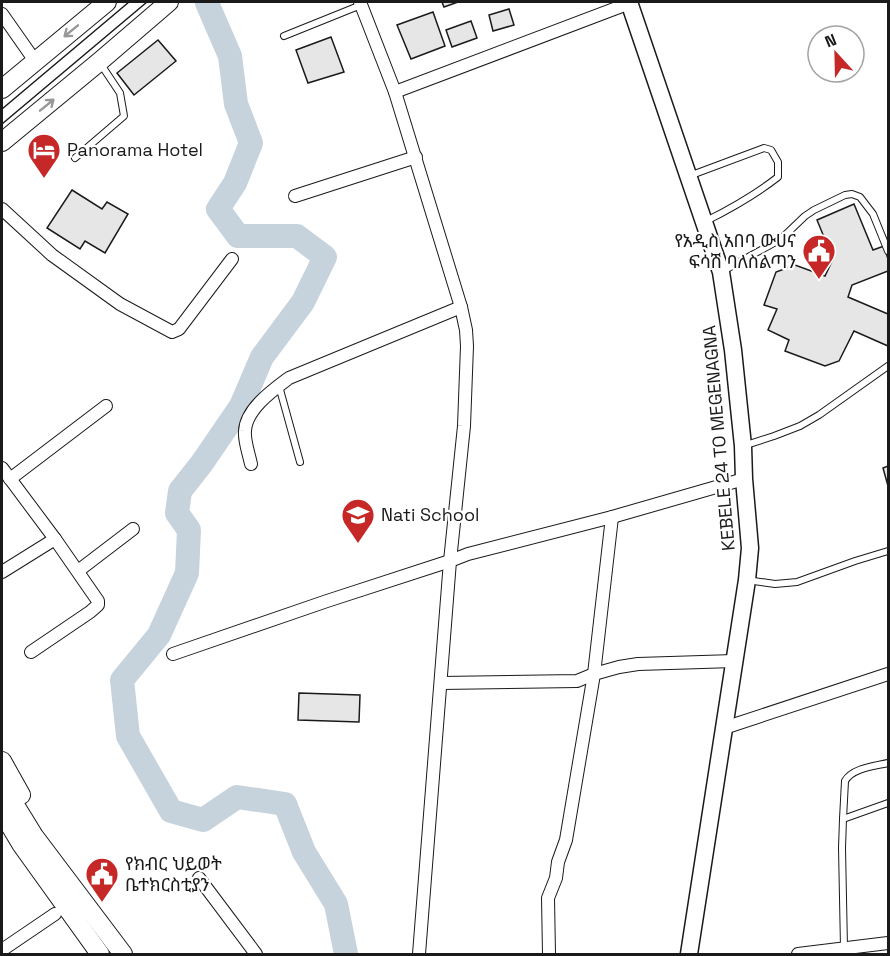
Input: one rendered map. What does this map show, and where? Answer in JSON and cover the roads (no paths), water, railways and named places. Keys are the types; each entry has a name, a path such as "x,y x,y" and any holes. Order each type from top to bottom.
{"main road":[{"path":"2,89 107,2"},
{"path":"2,142 169,2"},
{"name":"KEBELE 24 TO MEGENAGNA","path":"630,2 721,272 733,350 750,548 689,954"},
{"path":"2,761 27,805 85,886 98,921"},
{"path":"2,784 34,836 123,954"},
{"path":"2,812 21,844 100,954"},
{"path":"2,834 55,914 85,935"}],"street":[{"path":"394,92 630,2"},
{"path":"361,3 416,157 461,307 467,346 464,426 450,561 419,954"},
{"path":"2,14 35,61"},
{"path":"295,196 416,157"},
{"path":"2,209 52,255 120,304 172,332 179,329 232,260"},
{"path":"250,464 244,433 247,422 257,405 289,378 461,307"},
{"path":"10,479 106,406"},
{"path":"2,468 98,601 98,605 32,652"},
{"path":"172,654 468,554 612,517 744,479"},
{"path":"549,954 549,898 566,840 594,674 612,517"},
{"path":"78,571 133,529"},
{"path":"2,572 55,539"},
{"path":"441,683 577,681 619,667 638,664 734,661"},
{"path":"724,728 888,674"},
{"path":"199,878 250,953"},
{"path":"2,950 55,914"},
{"path":"798,954 844,951 888,943"}],"lane":[{"path":"284,36 361,3"},
{"path":"75,158 124,116 120,93 99,62"},
{"path":"689,177 764,148 771,150 778,162 778,177 735,207 704,222"},
{"path":"721,272 781,239 805,216 844,195 852,194 860,197 873,214 888,251"},
{"path":"743,446 800,426 888,366"},
{"path":"279,386 300,462"},
{"path":"747,580 775,584 796,582 888,551"},
{"path":"844,951 842,849 844,781 847,776 857,771 888,763"},
{"path":"843,819 888,803"}],"waterway":[{"path":"207,3 230,56 236,104 251,143 235,183 218,209 238,236 297,236 325,257 303,302 262,357 241,406 180,491 177,513 189,530 187,573 159,635 122,680 128,736 171,811 203,820 237,797 285,804 304,852 336,904 346,954"}],"tram line":[{"path":"2,109 129,2"},
{"path":"2,124 147,2"}],"place":[{"name":"Panorama Hotel","path":"44,179"},
{"name":"የአዲስ አበባ ውሀና ፍሳሽ ባለስልጣን","path":"819,280"},
{"name":"Nati School","path":"358,544"},
{"name":"የክብር ህይወት ቤተክርስቲያን","path":"102,903"}]}
